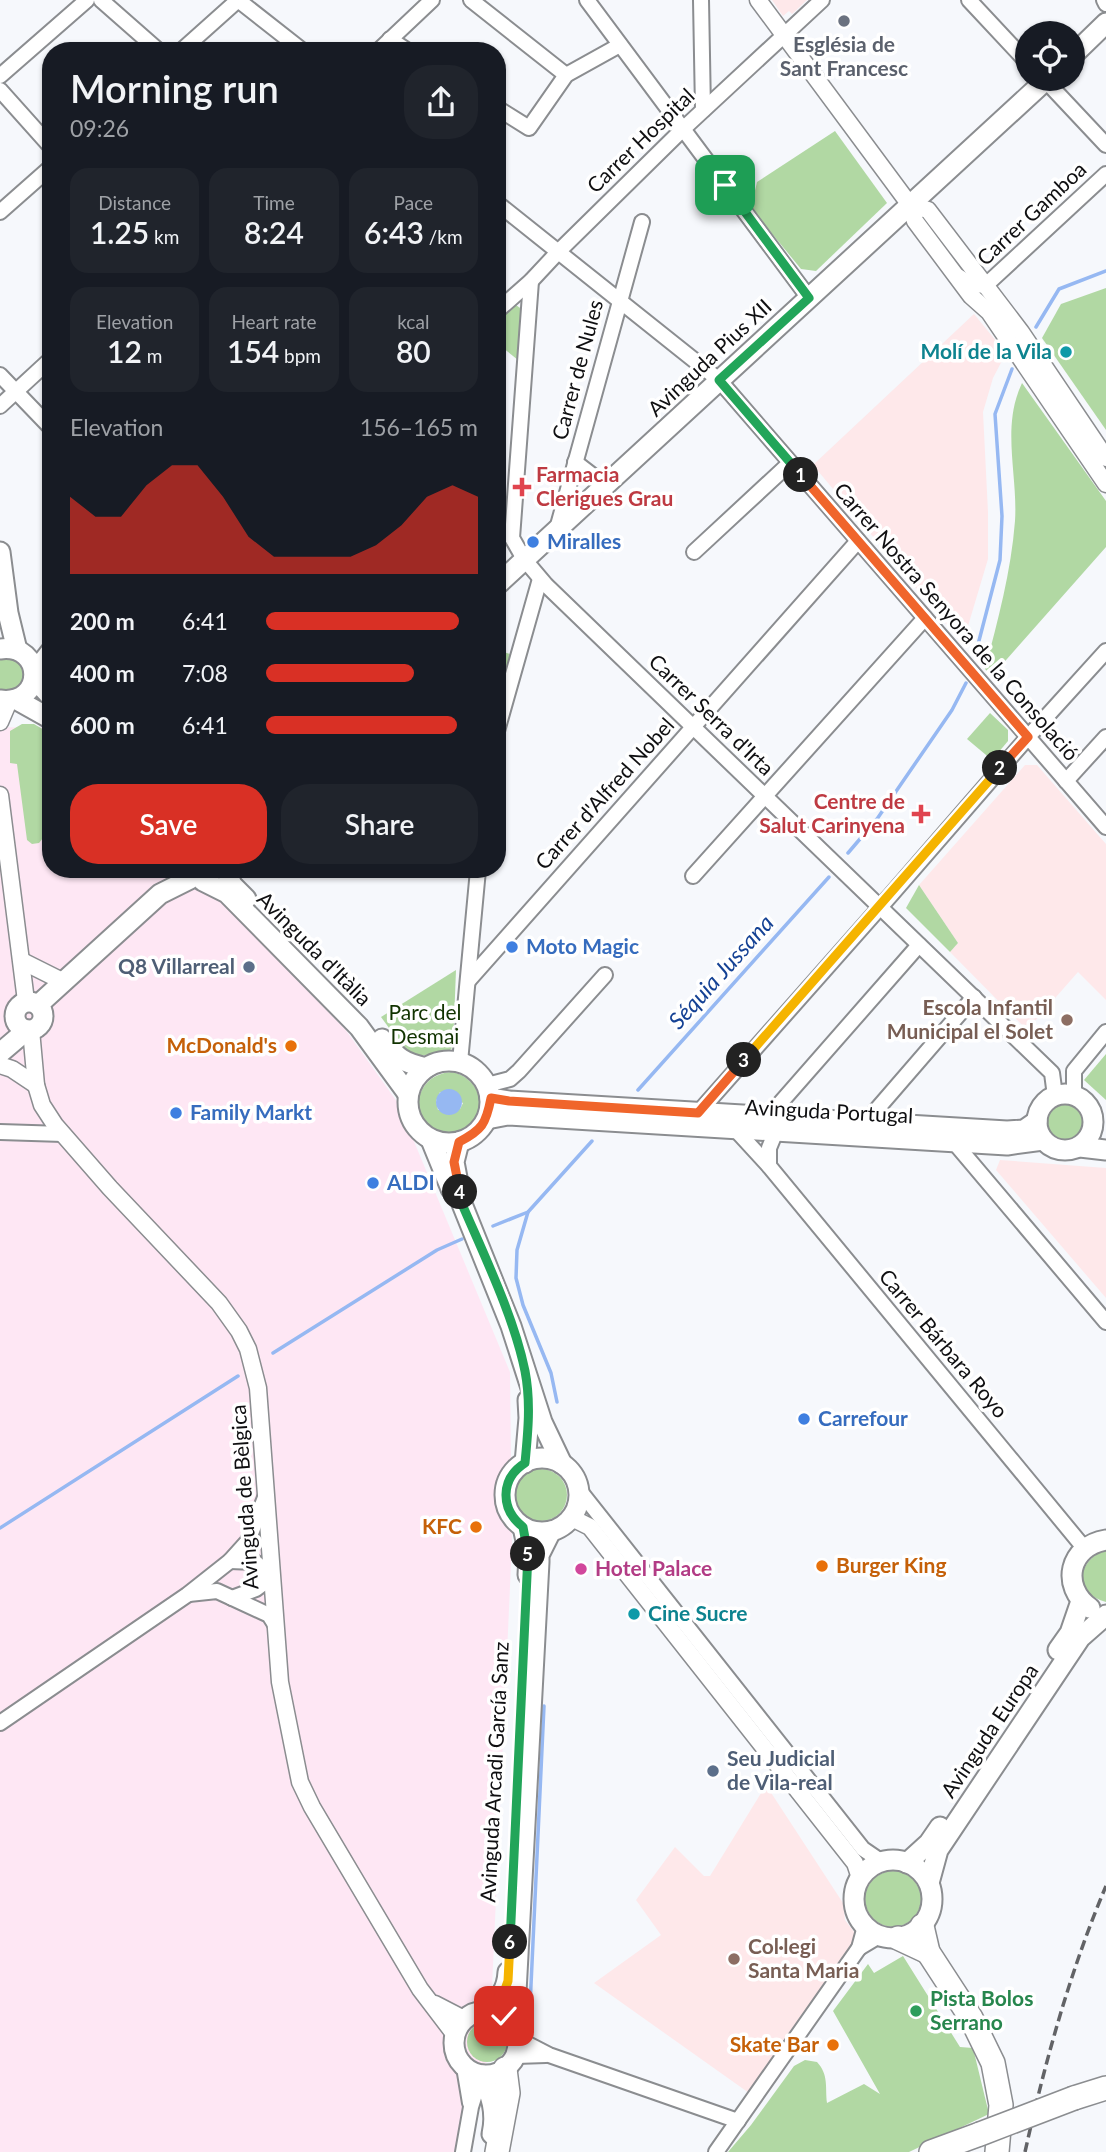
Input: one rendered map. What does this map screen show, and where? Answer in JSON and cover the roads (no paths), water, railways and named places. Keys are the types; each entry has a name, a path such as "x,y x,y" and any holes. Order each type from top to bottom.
{"highway":[{"path":"922,1926 928,1952 971,2018 993,2063 1001,2105 997,2152"},
{"path":"880,1933 928,1952"},
{"path":"497,2152 514,2049"},
{"path":"930,2152 1106,2088"},
{"path":"945,2152 980,2134"}],"main road":[{"path":"1085,43 1106,23"},
{"name":"Avinguda Pius XII","path":"506,576 1032,91"},
{"path":"0,552 8,613 9,650 25,654 42,684"},
{"path":"9,700 29,691 34,673"},
{"path":"9,700 42,715"},
{"path":"0,1052 27,1017 62,981 160,894 182,878"},
{"name":"Avinguda d'Itàlia","path":"193,878 227,893 359,1027 408,1094"},
{"name":"Avinguda d'Itàlia","path":"229,878 232,885 367,1022 395,1055 406,1063 426,1068"},
{"path":"0,1036 27,1017"},
{"path":"431,1140 459,1142 476,1134 487,1119 489,1092 476,1071 460,1062 442,1061 426,1068 414,1079 408,1094 409,1112 417,1128 431,1140 453,1194 462,1204"},
{"name":"Avinguda Portugal","path":"489,1092 509,1101 698,1113 772,1124 953,1142 1016,1144 1043,1140"},
{"path":"1080,1147 1100,1130 1087,1104 1064,1095 1042,1105 1037,1128 1043,1140 1064,1151 1080,1147 1106,1150"},
{"name":"Avinguda Portugal","path":"487,1119 508,1115 735,1129 772,1124 865,1122 1007,1131 1024,1130 1037,1121"},
{"path":"459,1142 454,1162 462,1204 511,1326 541,1422 562,1464"},
{"path":"525,1371 529,1418 525,1463"},
{"path":"543,1458 562,1464 570,1470 579,1491 578,1505 572,1518 551,1531 536,1532 523,1527 516,1522 508,1509 505,1494 513,1472 525,1463 543,1458"},
{"name":"Avinguda Arcadi García Sanz","path":"485,2011 502,1998 508,1981 529,1555 523,1527"},
{"name":"Avinguda Arcadi García Sanz","path":"514,2049 539,1555 551,1531"},
{"path":"1106,1540 1093,1543 1077,1557 1072,1580 1081,1601 1088,1608 1106,1614"},
{"name":"Avinguda Europa","path":"908,1863 929,1843 1070,1633 1081,1601"},
{"name":"Avinguda Europa","path":"929,1883 938,1850 1080,1638 1106,1614"},
{"path":"895,1860 908,1863 929,1883 932,1905 928,1916 922,1926 907,1936 880,1933 857,1915 855,1890 860,1878 873,1865 895,1860"},
{"path":"475,2072 498,2073 514,2049 512,2023 495,2012 478,2012 459,2027 455,2052 475,2072 492,2099 495,2121 488,2152"}],"street":[{"path":"0,76 87,0"},
{"path":"101,0 149,42"},
{"path":"191,42 238,0 292,42"},
{"path":"387,42 432,0"},
{"path":"471,0 566,75"},
{"path":"587,0 809,298"},
{"path":"701,0 703,110"},
{"path":"758,0 910,205 915,221 971,296 989,312 1013,345 1106,484"},
{"name":"Carrer Hospital","path":"506,303 683,129 822,0"},
{"path":"969,0 1015,49"},
{"path":"390,39 394,42"},
{"path":"506,114 529,128 566,75 620,45"},
{"path":"0,90 42,137"},
{"path":"1056,91 1106,145"},
{"name":"Carrer Gamboa","path":"986,285 1106,174"},
{"path":"0,212 42,175"},
{"path":"910,205 928,210 1021,332 1106,458"},
{"name":"Carrer Nostra Senyora de la Consolació","path":"506,210 719,380 1106,827"},
{"name":"Carrer de Nules","path":"557,529 642,222"},
{"path":"957,276 974,286 986,285"},
{"name":"Carrer Serra d'Irta","path":"531,281 512,538 524,559 540,579 1052,1073"},
{"path":"0,406 42,367"},
{"path":"0,375 42,418"},
{"path":"575,462 605,485"},
{"path":"694,552 790,463"},
{"name":"Carrer d'Alfred Nobel","path":"468,981 858,541"},
{"path":"506,699 540,579"},
{"path":"693,876 925,618"},
{"path":"698,1113 1106,651"},
{"path":"34,673 42,661"},
{"path":"0,722 9,700"},
{"path":"1066,781 1106,737"},
{"name":"Avinguda de Bèlgica","path":"0,795 36,1085 42,1105 62,1134 219,1303 239,1331 251,1356 257,1388 280,1682 300,1782 413,1978 429,2001 459,2027"},
{"path":"460,1062 476,878"},
{"path":"769,1166 772,1124 919,945"},
{"path":"22,961 62,981"},
{"path":"489,1092 519,1071 605,975"},
{"path":"865,1122 974,997"},
{"path":"1064,1095 1074,1072 1106,1032"},
{"path":"0,1065 12,1069 36,1085"},
{"path":"1064,1095 1052,1073 1074,1072"},
{"name":"Carrer Bárbara Royo","path":"735,1129 769,1166 1084,1549"},
{"path":"0,1132 62,1134"},
{"path":"953,1142 1106,1322"},
{"path":"976,1169 984,1143"},
{"path":"579,1491 857,1842 882,1862"},
{"path":"0,1723 187,1595 230,1561 248,1541 266,1495"},
{"path":"572,1518 590,1527 855,1863 860,1878"},
{"path":"230,1561 255,1562 272,1577 256,1590 232,1598"},
{"path":"187,1595 217,1591 269,1615 276,1626"},
{"path":"716,2152 859,1948 880,1933"},
{"path":"514,2049 549,2055 737,2120"},
{"path":"463,2152 475,2072"}],"water":[{"path":"449,1089 458,1093 462,1102 458,1111 449,1115 440,1111 436,1102 440,1093"}],"waterway":[{"name":"Séquia Jussana","path":"1036,327 1059,289 1106,271"},
{"name":"Séquia Jussana","path":"975,656 1000,560 1002,516 995,414 1012,369"},
{"name":"Séquia Jussana","path":"848,853 877,819 952,710 966,683"},
{"name":"Séquia Jussana","path":"638,1090 829,877"},
{"name":"Séquia Jussana","path":"493,1226 528,1212 592,1141"},
{"path":"528,1212 517,1250 516,1278 523,1305 551,1373 557,1402"},
{"path":"273,1353 437,1250 462,1239"},
{"path":"0,1528 238,1376"},
{"path":"529,2028 544,1706"}],"railway":[{"path":"1025,2152 1059,2017 1106,1886"}],"place":[{"name":"Església de Sant Francesc","path":"844,21"},
{"name":"Molí de la Vila","path":"1066,352"},
{"name":"Farmacia Clerigues Grau","path":"522,487"},
{"name":"Miralles","path":"533,542"},
{"name":"Centre de Salut Carinyena","path":"921,814"},
{"name":"Moto Magic","path":"512,947"},
{"name":"Q8 Villarreal","path":"249,967"},
{"name":"Escola Infantil Municipal el Solet","path":"1067,1020"},
{"name":"McDonald's","path":"291,1046"},
{"name":"Family Markt","path":"176,1113"},
{"name":"ALDI","path":"373,1183"},
{"name":"Carrefour","path":"804,1419"},
{"name":"KFC","path":"476,1527"},
{"name":"Burger King","path":"822,1566"},
{"name":"Hotel Palace","path":"581,1569"},
{"name":"Cine Sucre","path":"634,1614"},
{"name":"Seu Judicial de Vila-real","path":"713,1771"},
{"name":"Col·legi Santa Maria","path":"734,1959"},
{"name":"Pista Bolos Serrano","path":"916,2011"},
{"name":"Skate Bar","path":"833,2045"}],"park label":[{"name":"Parc del Desmai","path":"425,1025"}]}
